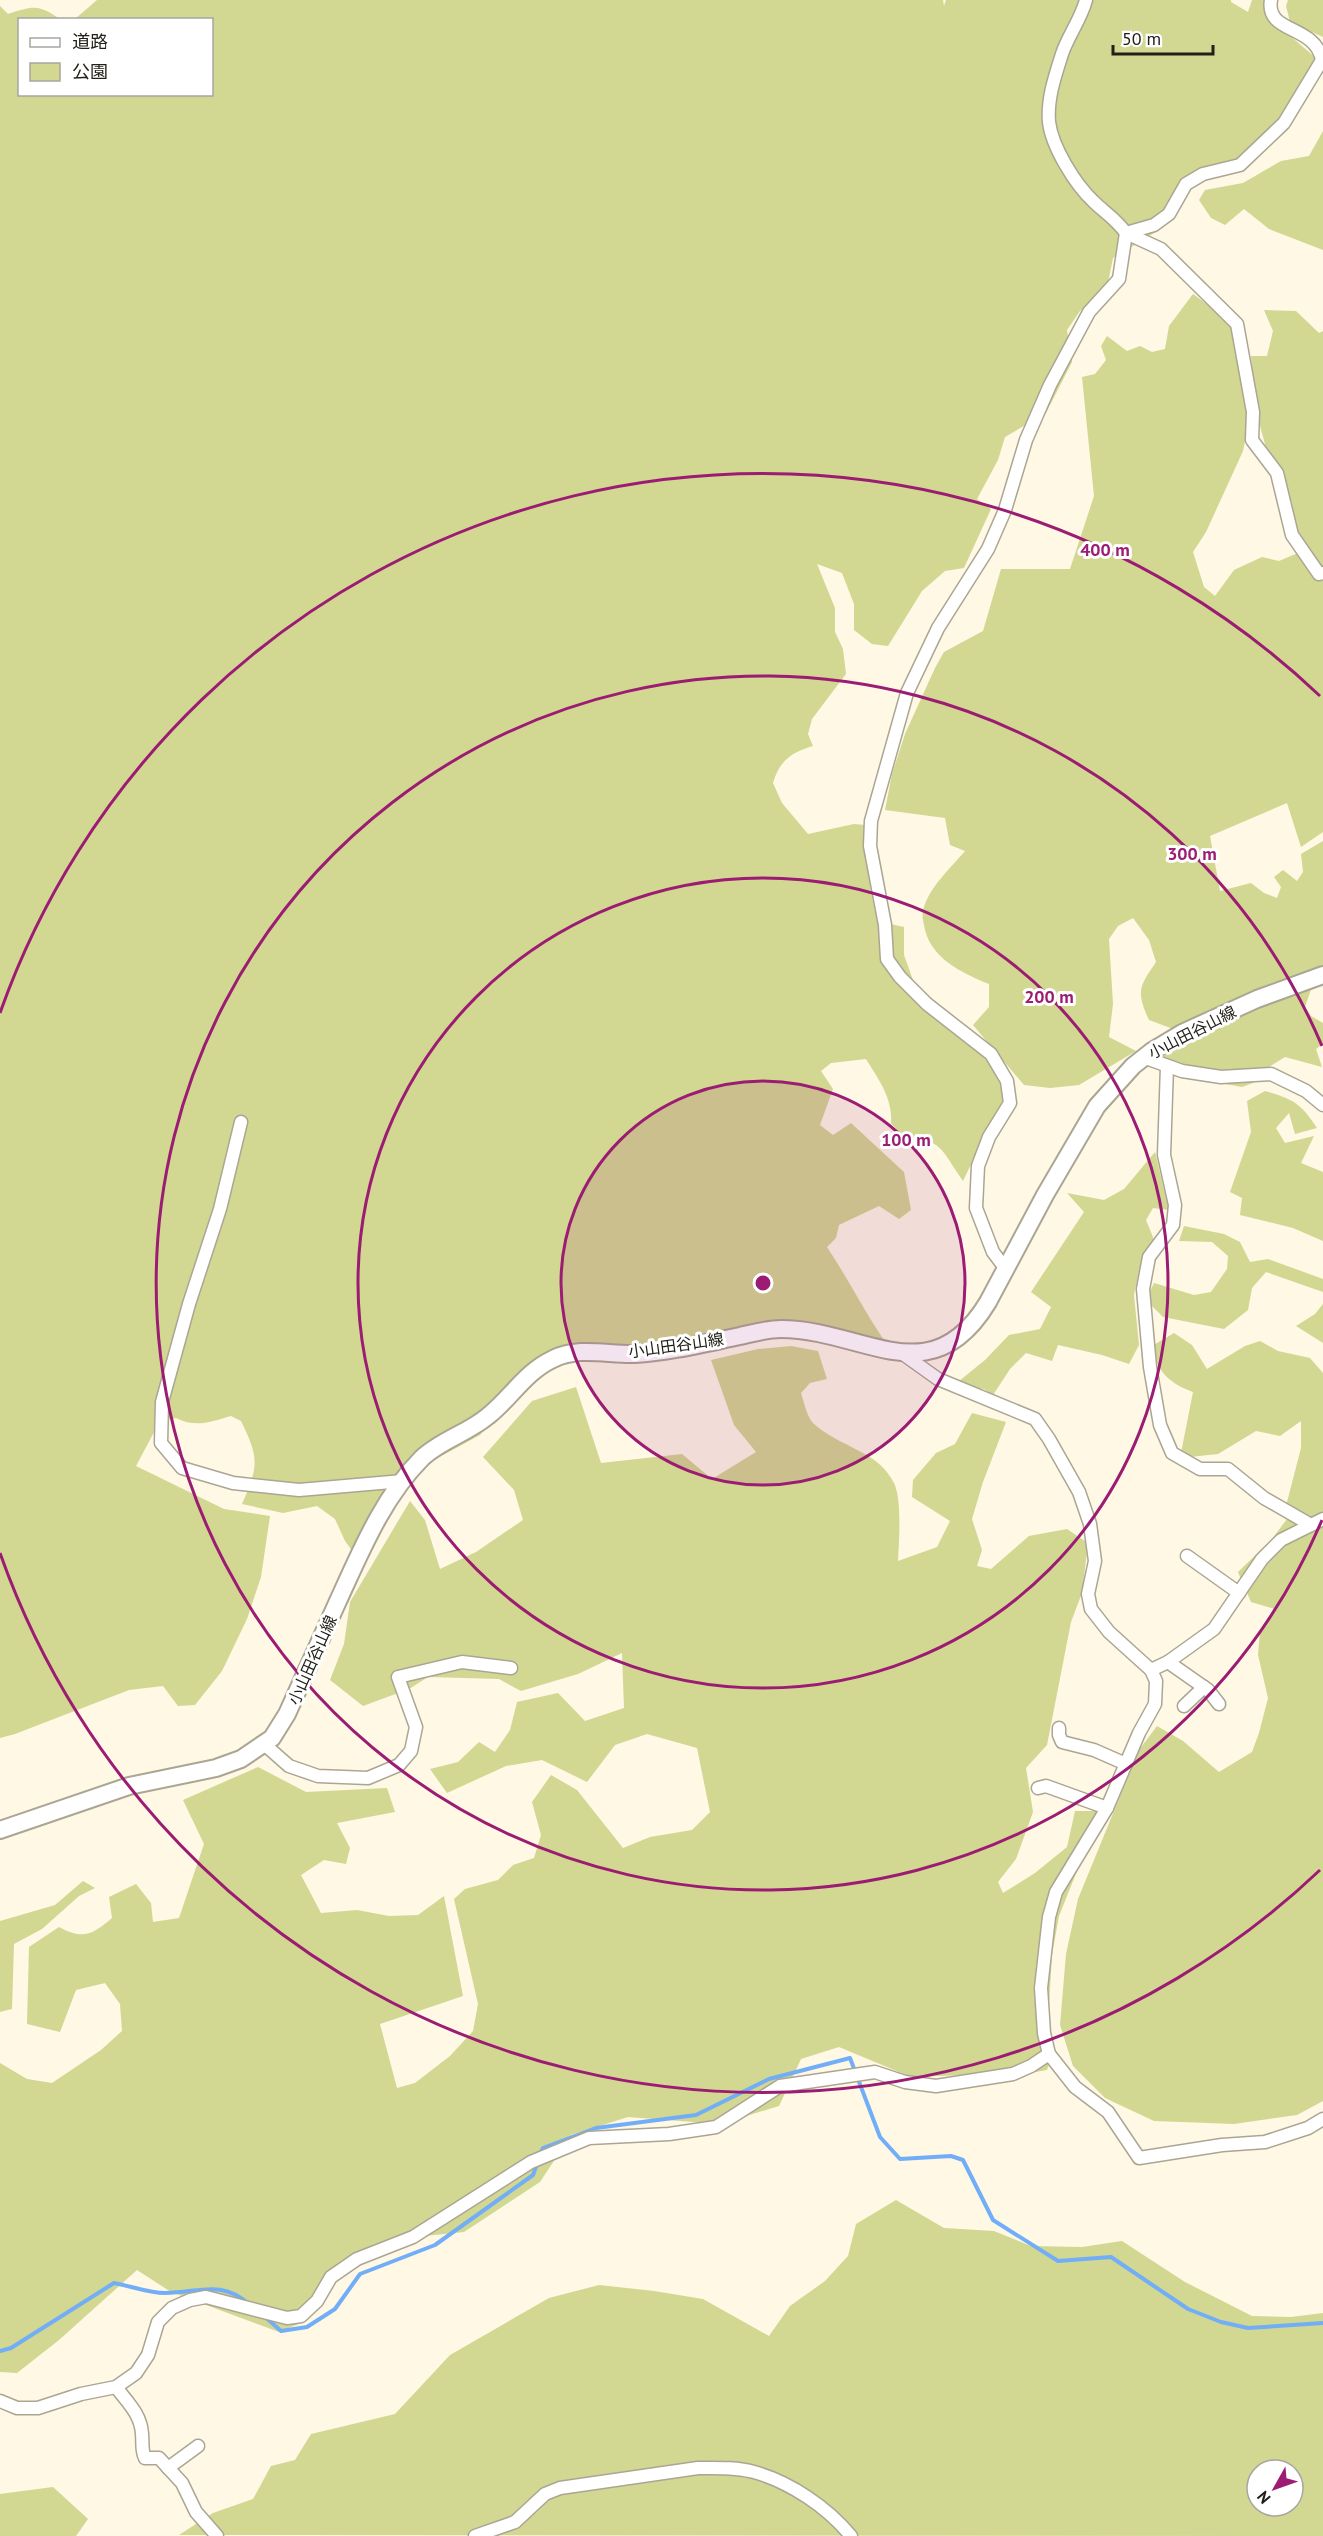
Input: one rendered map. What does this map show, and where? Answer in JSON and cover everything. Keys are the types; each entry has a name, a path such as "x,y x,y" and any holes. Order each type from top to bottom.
{"main road":[{"name":"小山田谷山線","path":"0,1830 129,1786 223,1766 241,1759 264,1744 279,1728 287,1714 363,1546 402,1481 428,1453 488,1416 524,1380 544,1364 564,1354 590,1352 635,1354 661,1351 779,1329 812,1330 903,1354 929,1352 945,1347 980,1316 1097,1106 1143,1057 1192,1028 1257,999 1323,975"}],"street":[{"path":"1086,0 1063,51 1052,85 1049,122 1054,139 1070,173 1093,201 1113,216 1126,232 1161,249 1237,324 1253,412 1252,440 1276,473 1292,535 1318,574 1323,573"},
{"path":"1126,232 1154,225 1168,214 1186,184 1203,174 1240,165 1284,123 1322,60 1320,48 1308,36 1286,27 1275,19 1270,5 1271,0"},
{"path":"1005,1268 993,1252 976,1208 978,1166 989,1137 1010,1103 1008,1081 992,1054 927,1004 887,959 885,925 870,846 870,821 907,693 938,628 988,549 1005,510 1026,440 1050,385 1089,312 1119,279 1126,232"},
{"path":"1143,1057 1182,1071 1221,1077 1271,1074 1306,1091 1323,1105"},
{"path":"1167,1066 1164,1155 1175,1205 1173,1225 1149,1257 1143,1289 1150,1367 1160,1425 1172,1453 1200,1469 1228,1469 1264,1498 1311,1525"},
{"path":"241,1122 220,1209 189,1304 162,1402 161,1443 182,1468 233,1483 299,1490 402,1481"},
{"path":"903,1354 938,1379 1035,1419 1079,1492 1090,1524 1095,1561 1088,1594 1091,1609 1109,1632 1151,1670 1156,1681 1155,1704 1139,1733 1107,1808 1056,1892 1049,1917 1041,1988 1044,2033 1049,2054 1075,2087 1108,2112 1139,2158 1222,2145 1265,2142 1308,2128 1323,2119"},
{"path":"1151,1670 1168,1662 1214,1629 1262,1559 1281,1539 1323,1519"},
{"path":"1187,1556 1239,1593"},
{"path":"264,1744 289,1766 318,1776 368,1778 399,1765 411,1751 416,1727 398,1677 462,1662 511,1668"},
{"path":"1168,1662 1204,1687 1219,1704"},
{"path":"1184,1706 1204,1687"},
{"path":"1059,1728 1062,1743 1094,1750 1126,1764"},
{"path":"1038,1788 1046,1786 1107,1808"},
{"path":"0,2402 17,2408 38,2408 81,2394 116,2387 136,2373 148,2355 158,2322 172,2308 190,2300 206,2298 287,2318 301,2316 317,2301 331,2277 357,2259 413,2237 531,2162 589,2138 669,2134 716,2127 780,2086 875,2072 905,2082 936,2086 1013,2074 1049,2054"},
{"path":"116,2387 139,2415 142,2451 145,2458 159,2458 182,2483 196,2512 217,2536"},
{"path":"168,2468 198,2446"},
{"path":"475,2536 514,2522 545,2494 560,2488 698,2468 752,2471 772,2478 799,2492 840,2523 851,2536"}],"green space":[{"path":"97,0 943,0 944,6 946,0 1231,0 1248,12 1252,0 1276,0 1275,23 1323,64 1271,145 1237,170 1194,181 1159,230 1113,258 1106,292 1080,311 1067,330 1072,362 1046,413 1005,437 998,460 977,499 991,509 964,568 945,571 922,591 888,646 872,644 854,630 854,604 842,573 817,564 835,608 835,632 843,649 846,674 812,719 808,734 813,746 787,758 773,783 782,803 808,834 854,824 878,826 870,887 877,921 904,927 904,955 913,980 948,1023 989,1062 1002,1087 1004,1106 988,1129 963,1181 944,1153 933,1143 902,1136 891,1123 887,1098 866,1059 831,1063 821,1071 833,1089 820,1125 833,1135 851,1123 904,1172 911,1210 899,1219 879,1206 839,1225 836,1238 827,1247 889,1347 786,1334 551,1352 480,1435 421,1467 353,1552 335,1519 317,1506 283,1513 242,1504 252,1480 255,1462 251,1444 241,1421 231,1416 203,1423 190,1423 176,1418 160,1421 136,1466 224,1509 270,1516 261,1577 247,1619 222,1671 195,1705 178,1706 163,1686 129,1690 0,1738 0,6 8,14 35,8 58,18 18,18 18,96 213,96 213,18 76,18"},
{"path":"1288,0 1323,0 1323,37 1290,22 1286,6"},
{"path":"1323,131 1323,250 1269,229 1244,209 1225,225 1211,218 1199,200 1205,190 1243,183 1281,161 1309,156"},
{"path":"1193,294 1222,315 1241,339 1250,416 1243,451 1206,532 1193,552 1204,587 1215,596 1234,570 1262,557 1279,561 1300,552 1292,503 1266,448 1255,407 1251,356 1267,356 1273,331 1264,310 1296,311 1319,333 1323,331 1323,832 1301,847 1287,803 1210,836 1220,891 1251,883 1264,893 1277,898 1281,887 1274,877 1283,870 1297,881 1303,872 1301,854 1323,841 1323,970 1317,972 1305,1007 1311,1016 1323,1023 1323,1044 1316,1049 1322,1067 1285,1057 1267,1068 1253,1083 1242,1087 1167,1074 1153,1067 1168,1049 1176,1030 1149,1020 1145,1010 1141,990 1156,962 1149,940 1133,918 1118,926 1109,939 1113,1004 1109,1037 1136,1051 1079,1085 1050,1088 1024,1085 973,1025 989,1007 989,984 948,963 932,947 927,937 923,917 926,903 940,879 965,851 950,845 945,818 885,810 892,774 905,734 944,652 983,631 1001,569 1070,569 1094,496 1082,377 1095,374 1106,360 1101,346 1107,336 1127,351 1140,346 1152,352 1165,349 1169,326"},
{"path":"1265,1091 1296,1103 1317,1128 1295,1134 1289,1113 1276,1128 1285,1143 1314,1136 1301,1163 1323,1172 1323,1241 1293,1228 1240,1215 1242,1198 1230,1192 1251,1132 1247,1101"},
{"path":"1155,1152 1169,1210 1153,1208 1146,1220 1155,1242 1142,1257 1134,1295 1139,1345 1129,1364 1058,1345 1052,1361 1026,1353 1010,1369 993,1395 984,1389 953,1386 985,1360 1009,1335 1040,1329 1051,1307 1031,1292 1084,1212 1067,1193 1104,1200 1124,1189"},
{"path":"1184,1226 1224,1234 1240,1242 1250,1262 1268,1259 1323,1279 1323,1292 1266,1272 1252,1288 1248,1310 1224,1329 1163,1317 1146,1300 1154,1283 1194,1295 1211,1292 1227,1269 1228,1256 1212,1242 1179,1241"},
{"path":"1323,1304 1323,1343 1296,1326 1315,1314"},
{"path":"1174,1333 1192,1345 1207,1369 1245,1346 1260,1341 1278,1351 1310,1358 1323,1373 1323,2101 1297,2115 1234,2124 1154,2121 1105,2098 1073,2066 1060,2025 1066,1954 1078,1899 1139,1750 1157,1726 1183,1741 1219,1772 1252,1752 1268,1698 1258,1655 1260,1631 1275,1609 1251,1602 1238,1572 1272,1539 1290,1515 1286,1506 1301,1448 1301,1421 1280,1436 1256,1431 1218,1454 1180,1458 1193,1392 1177,1385 1165,1375 1157,1363 1152,1346"},
{"path":"791,1346 818,1351 827,1379 810,1383 801,1393 807,1413 813,1423 878,1463 894,1483 899,1510 898,1561 937,1547 950,1521 912,1497 913,1480 936,1453 955,1444 972,1413 1006,1422 983,1482 972,1519 982,1550 977,1566 991,1569 1029,1536 1067,1529 1088,1543 1082,1593 1071,1622 1047,1745 1026,1768 1033,1812 1016,1859 998,1882 1003,1893 1035,1873 1067,1847 1075,1811 1101,1811 1059,1916 1052,1955 1048,2023 1050,2062 1047,2070 1000,2078 967,2075 911,2077 839,2047 801,2059 779,2106 720,2124 628,2117 571,2135 540,2182 464,2232 415,2237 348,2266 301,2323 279,2332 171,2292 137,2270 59,2340 17,2373 0,2372 0,2063 27,2079 52,2083 101,2050 122,2031 120,2004 105,1983 76,1990 60,2032 27,2024 29,1947 59,1927 81,1934 93,1932 112,1918 109,1897 136,1884 151,1903 153,1922 179,1918 204,1844 183,1800 258,1767 306,1792 387,1788 395,1812 337,1823 350,1848 346,1864 324,1860 301,1875 321,1913 357,1910 389,1916 418,1915 444,1896 463,1996 380,2024 397,2088 415,2083 450,2056 473,2031 478,2004 454,1899 465,1889 498,1880 513,1865 534,1858 541,1835 532,1802 551,1775 577,1790 623,1848 650,1837 692,1830 710,1812 697,1748 647,1734 615,1745 587,1782 542,1760 506,1766 447,1793 430,1769 458,1762 479,1742 495,1752 510,1730 517,1702 558,1693 585,1721 624,1708 622,1653 578,1674 521,1691 499,1679 428,1677 409,1689 363,1706 330,1680 344,1644 350,1602 410,1501 425,1520 440,1569 476,1552 523,1520 514,1490 483,1457 532,1401 576,1387 601,1463 682,1454 712,1479 756,1452 734,1425 711,1360 758,1349"},
{"path":"83,1881 95,1888 79,1896 42,1929 14,1944 12,2009 0,2012 0,1921 55,1905"},
{"path":"896,2200 944,2228 994,2231 1031,2246 1082,2247 1122,2241 1185,2282 1252,2316 1291,2317 1323,2313 1323,2536 179,2535 213,2513 253,2499 271,2466 295,2460 311,2434 395,2414 450,2355 549,2298 599,2285 703,2299 769,2336 790,2306 825,2281 848,2256 856,2224"},
{"path":"53,2487 88,2519 76,2536 0,2536 0,2494"}],"waterway":[{"path":"540,2154 543,2148 596,2128 696,2115 769,2079 850,2058 880,2137 900,2159 951,2156 963,2160 993,2220 1058,2261 1111,2257 1188,2309 1221,2322 1248,2328 1323,2323"},
{"path":"264,2316 281,2331 307,2327 335,2309 360,2274 435,2245 533,2175 537,2164"},
{"path":"0,2351 11,2348 114,2283 159,2293 219,2290 238,2296 249,2304"}]}
